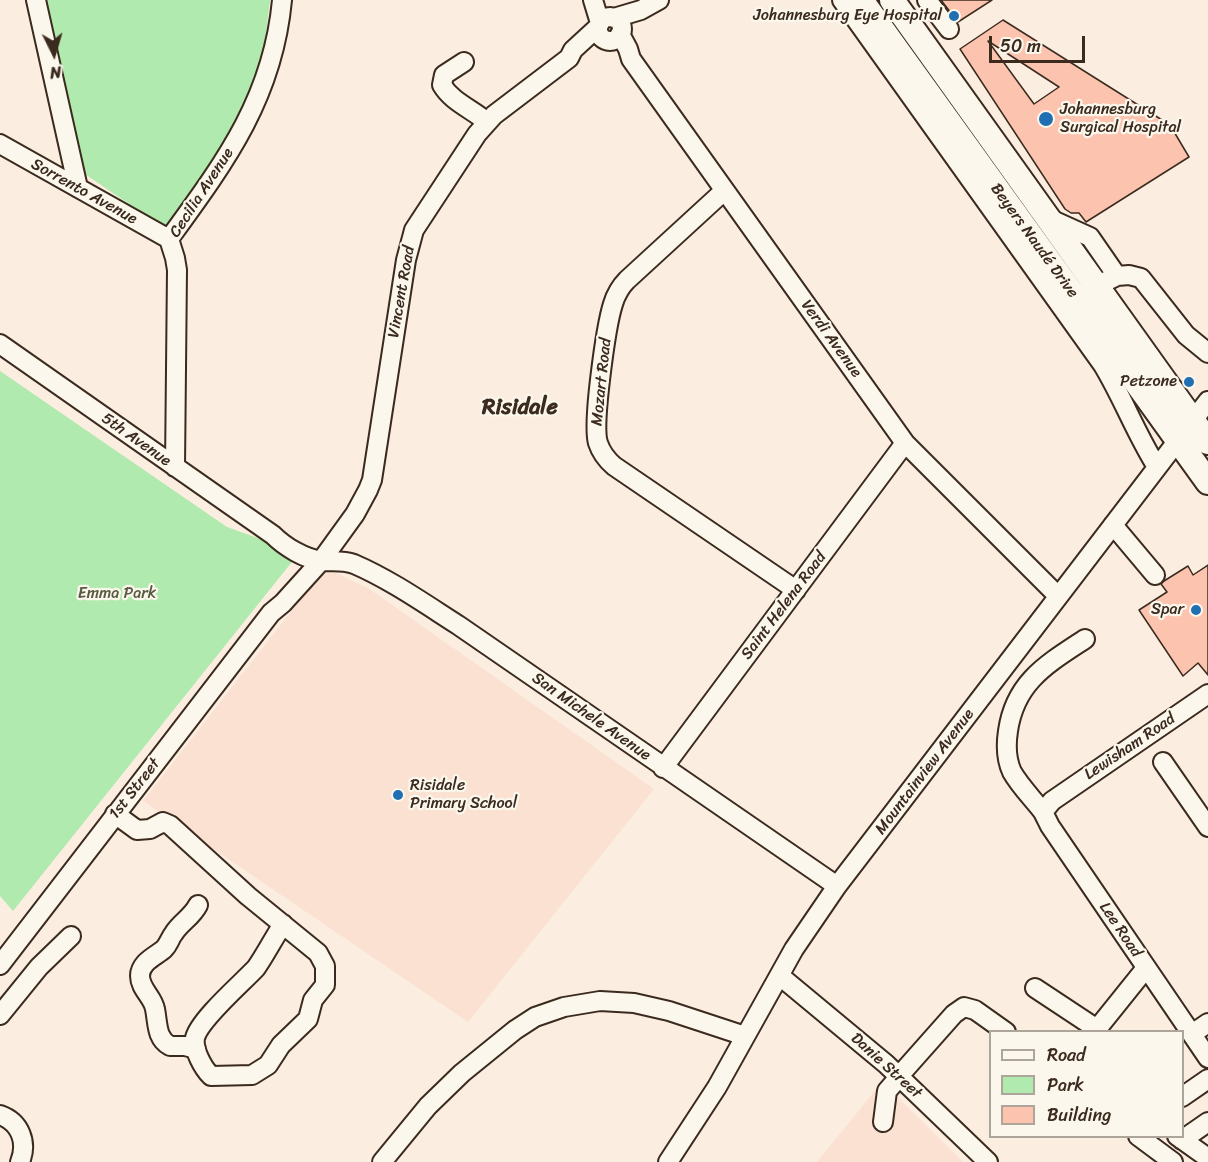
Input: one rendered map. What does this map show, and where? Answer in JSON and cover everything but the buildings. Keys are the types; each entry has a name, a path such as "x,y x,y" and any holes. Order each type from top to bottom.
{"main road":[{"name":"Beyers Naudé Drive","path":"861,0 1208,482"},
{"name":"Beyers Naudé Drive","path":"892,0 1048,218 1107,281 1208,442"}],"street":[{"path":"36,0 78,188"},
{"name":"Cecilia Avenue","path":"175,467 177,270 169,239 231,151 261,93 274,51 282,0"},
{"name":"Verdi Avenue","path":"594,0 603,8 610,29 628,49 631,59 905,443 1058,596"},
{"name":"Vincent Road","path":"325,553 359,508 372,480 406,260 414,230 467,148 487,122 569,58 573,50 659,0"},
{"name":"Beyers Naudé Drive","path":"842,0 1103,365 1119,392 1143,445 1157,467"},
{"path":"927,0 949,29"},
{"path":"464,62 444,75 442,85 453,99 475,111 487,122"},
{"name":"Sorrento Avenue","path":"0,144 169,239"},
{"name":"Mozart Road","path":"724,191 627,280 615,297 610,317 597,420 598,443 607,460 614,466 796,590"},
{"path":"1107,281 1129,275 1141,278 1186,335 1208,353"},
{"name":"5th Avenue","path":"0,344 273,535"},
{"name":"Mountainview Avenue","path":"668,1162 693,1125 801,938 837,886 1113,525 1144,494 1157,467 1208,401"},
{"name":"Saint Helena Road","path":"663,768 905,443"},
{"path":"1113,525 1155,575"},
{"name":"San Michele Avenue","path":"273,535 353,564 415,597 837,886"},
{"name":"1st Street","path":"0,965 271,613 283,603 325,553"},
{"name":"Lee Road","path":"1085,639 1036,673 1014,704 1007,737 1009,763 1018,781 1048,806 1050,826 1208,1058"},
{"name":"Lewisham Road","path":"1048,806 1208,694"},
{"path":"1163,762 1208,826"},
{"path":"115,814 137,830 150,829 165,822 318,953 324,960 325,985 315,997 308,1019 281,1045 268,1065 252,1075 211,1076 205,1069 196,1049 195,1041 200,1029 256,967 283,924"},
{"path":"196,1049 170,1046 160,1037 154,1006 142,984 140,975 141,969 165,947 175,931 192,916 198,905"},
{"path":"0,1015 39,966 71,936"},
{"path":"1035,988 1099,1030 1146,968"},
{"name":"Danie Street","path":"780,976 899,1076 988,1162"},
{"path":"382,1162 428,1106 462,1073 515,1030 535,1017 564,1007 600,1001 634,1003 669,1011 745,1036"},
{"path":"882,1122 888,1091 954,1014 963,1007 975,1010 1003,1030"},
{"path":"1192,1034 1208,1023"},
{"path":"1184,1096 1208,1079"},
{"path":"0,1115 12,1120 20,1131 23,1147 20,1162"},
{"path":"1184,1136 1208,1122"},
{"path":"1139,1138 1173,1162"},
{"path":"1180,1138 1208,1158"}],"shaded area":[{"name":"Risidale Primary School","path":"325,568 368,588 654,789 468,1022 143,801"},
{"path":"882,1082 963,1162 817,1162"}],"green space":[{"path":"33,0 270,0 259,89 166,229 73,166"},
{"name":"Emma Park","path":"0,371 227,527 299,553 13,911 0,896"}],"place":[{"name":"Johannesburg Eye Hospital","path":"954,16"},
{"name":"Johannesburg Surgical Hospital","path":"1046,119"},
{"name":"Petzone","path":"1189,382"},
{"name":"Spar","path":"1196,610"},
{"name":"Risidale Primary School","path":"398,795"}],"district":[{"name":"Risidale","path":"520,408"}]}
